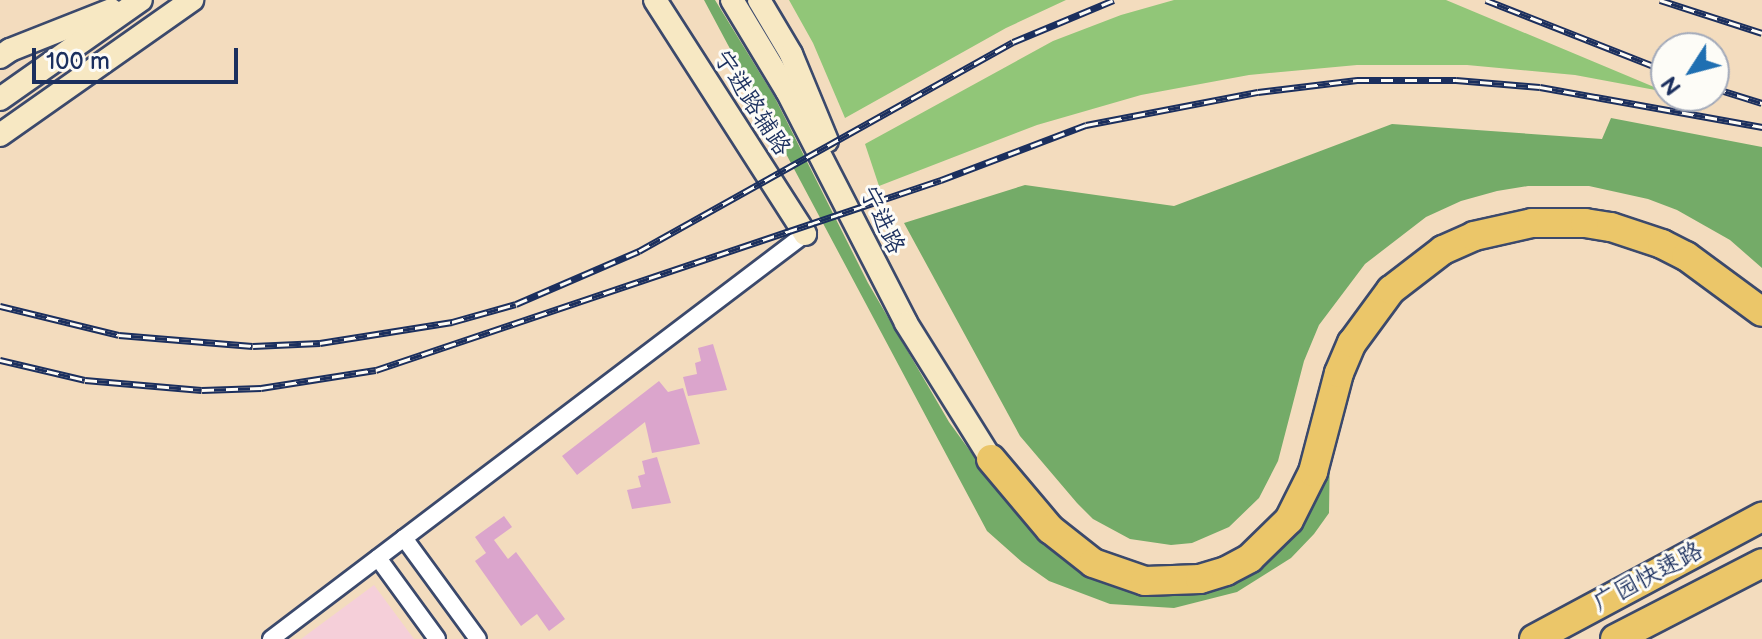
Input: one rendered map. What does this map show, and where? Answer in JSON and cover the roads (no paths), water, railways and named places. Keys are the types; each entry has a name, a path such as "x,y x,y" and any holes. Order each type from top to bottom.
{"highway":[{"path":"991,459 1050,529 1093,563 1145,581 1200,579 1250,558 1289,520 1313,472 1339,373 1352,343 1391,290 1443,250 1474,236 1532,223 1611,227 1686,256 1762,312"},
{"name":"广园快速路","path":"1534,639 1762,517"},
{"name":"广园快速路","path":"1615,639 1762,563"}],"street":[{"path":"0,57 10,50 140,0"},
{"path":"0,99 140,0"},
{"path":"0,135 192,0"},
{"name":"宁进路辅路","path":"655,0 805,234"},
{"name":"宁进路","path":"732,0 787,91 906,323 991,459"},
{"name":"宁进路辅路","path":"759,0 809,93 857,229"},
{"path":"271,639 805,234"},
{"path":"404,538 478,639"},
{"path":"378,558 437,639"}],"railway":[{"path":"0,306 119,335 253,346 320,343 452,322 516,304 639,251 1013,42 1114,0"},
{"path":"1486,0 1650,65"},
{"path":"1660,0 1762,33"},
{"path":"0,360 85,380 202,390 261,388 376,370 941,180 1086,125 1258,92 1357,80 1456,80 1540,87 1762,127"},
{"path":"1730,93 1762,103"}]}
